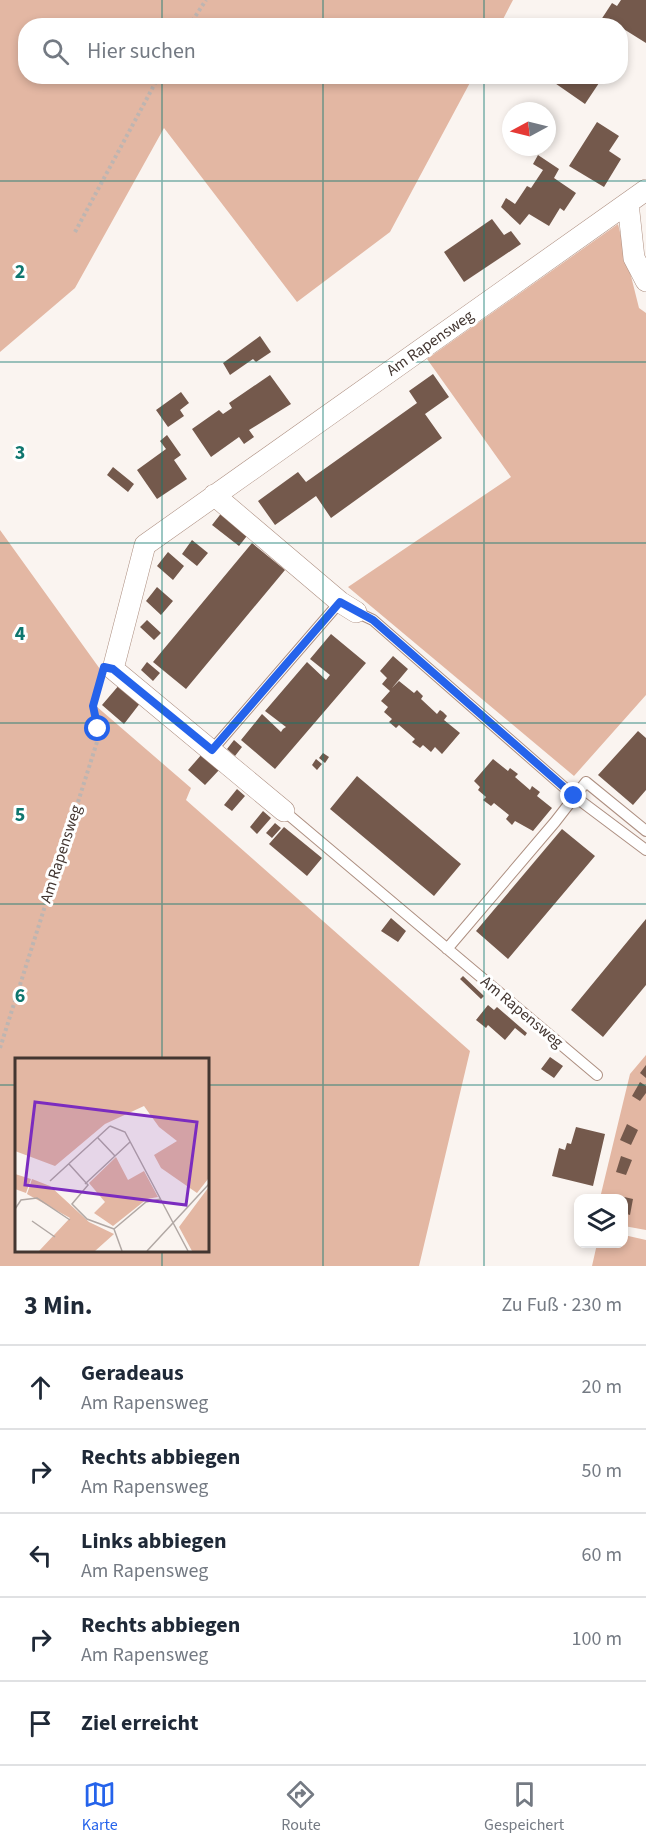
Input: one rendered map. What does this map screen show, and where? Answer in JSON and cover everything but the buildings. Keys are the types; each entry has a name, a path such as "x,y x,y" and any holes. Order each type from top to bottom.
{"street":[{"name":"Am Rapensweg","path":"284,810 108,668 145,545 646,190"},
{"path":"628,203 634,258 646,281"},
{"path":"214,495 348,607"}],"lane":[{"path":"212,750 348,607 373,620 574,796 646,850"},
{"path":"447,949 586,782 646,831"},
{"name":"Am Rapensweg","path":"284,810 597,1076"}],"path":[{"path":"194,18 206,0"},
{"path":"75,232 155,84"},
{"name":"Am Rapensweg","path":"0,1048 97,742 98,729 93,706 108,668"}],"shaded area":[{"path":"0,0 513,0 504,18 18,18 18,84 469,84 390,232 297,302 164,128 75,288 0,352"},
{"path":"618,224 639,308 646,313 646,695 574,776 348,587 511,477 427,359"},
{"path":"0,530 105,676 96,706 191,788 186,800 470,1051 419,1266 0,1266"},
{"path":"646,1055 646,1230 628,1227 628,1194 601,1194 630,1074"},
{"path":"628,1236 646,1240 646,1266 592,1266 596,1248 628,1248"}],"route":[{"path":"98,729 93,706 104,667 113,669 212,750 340,602 373,620 574,796"}]}
